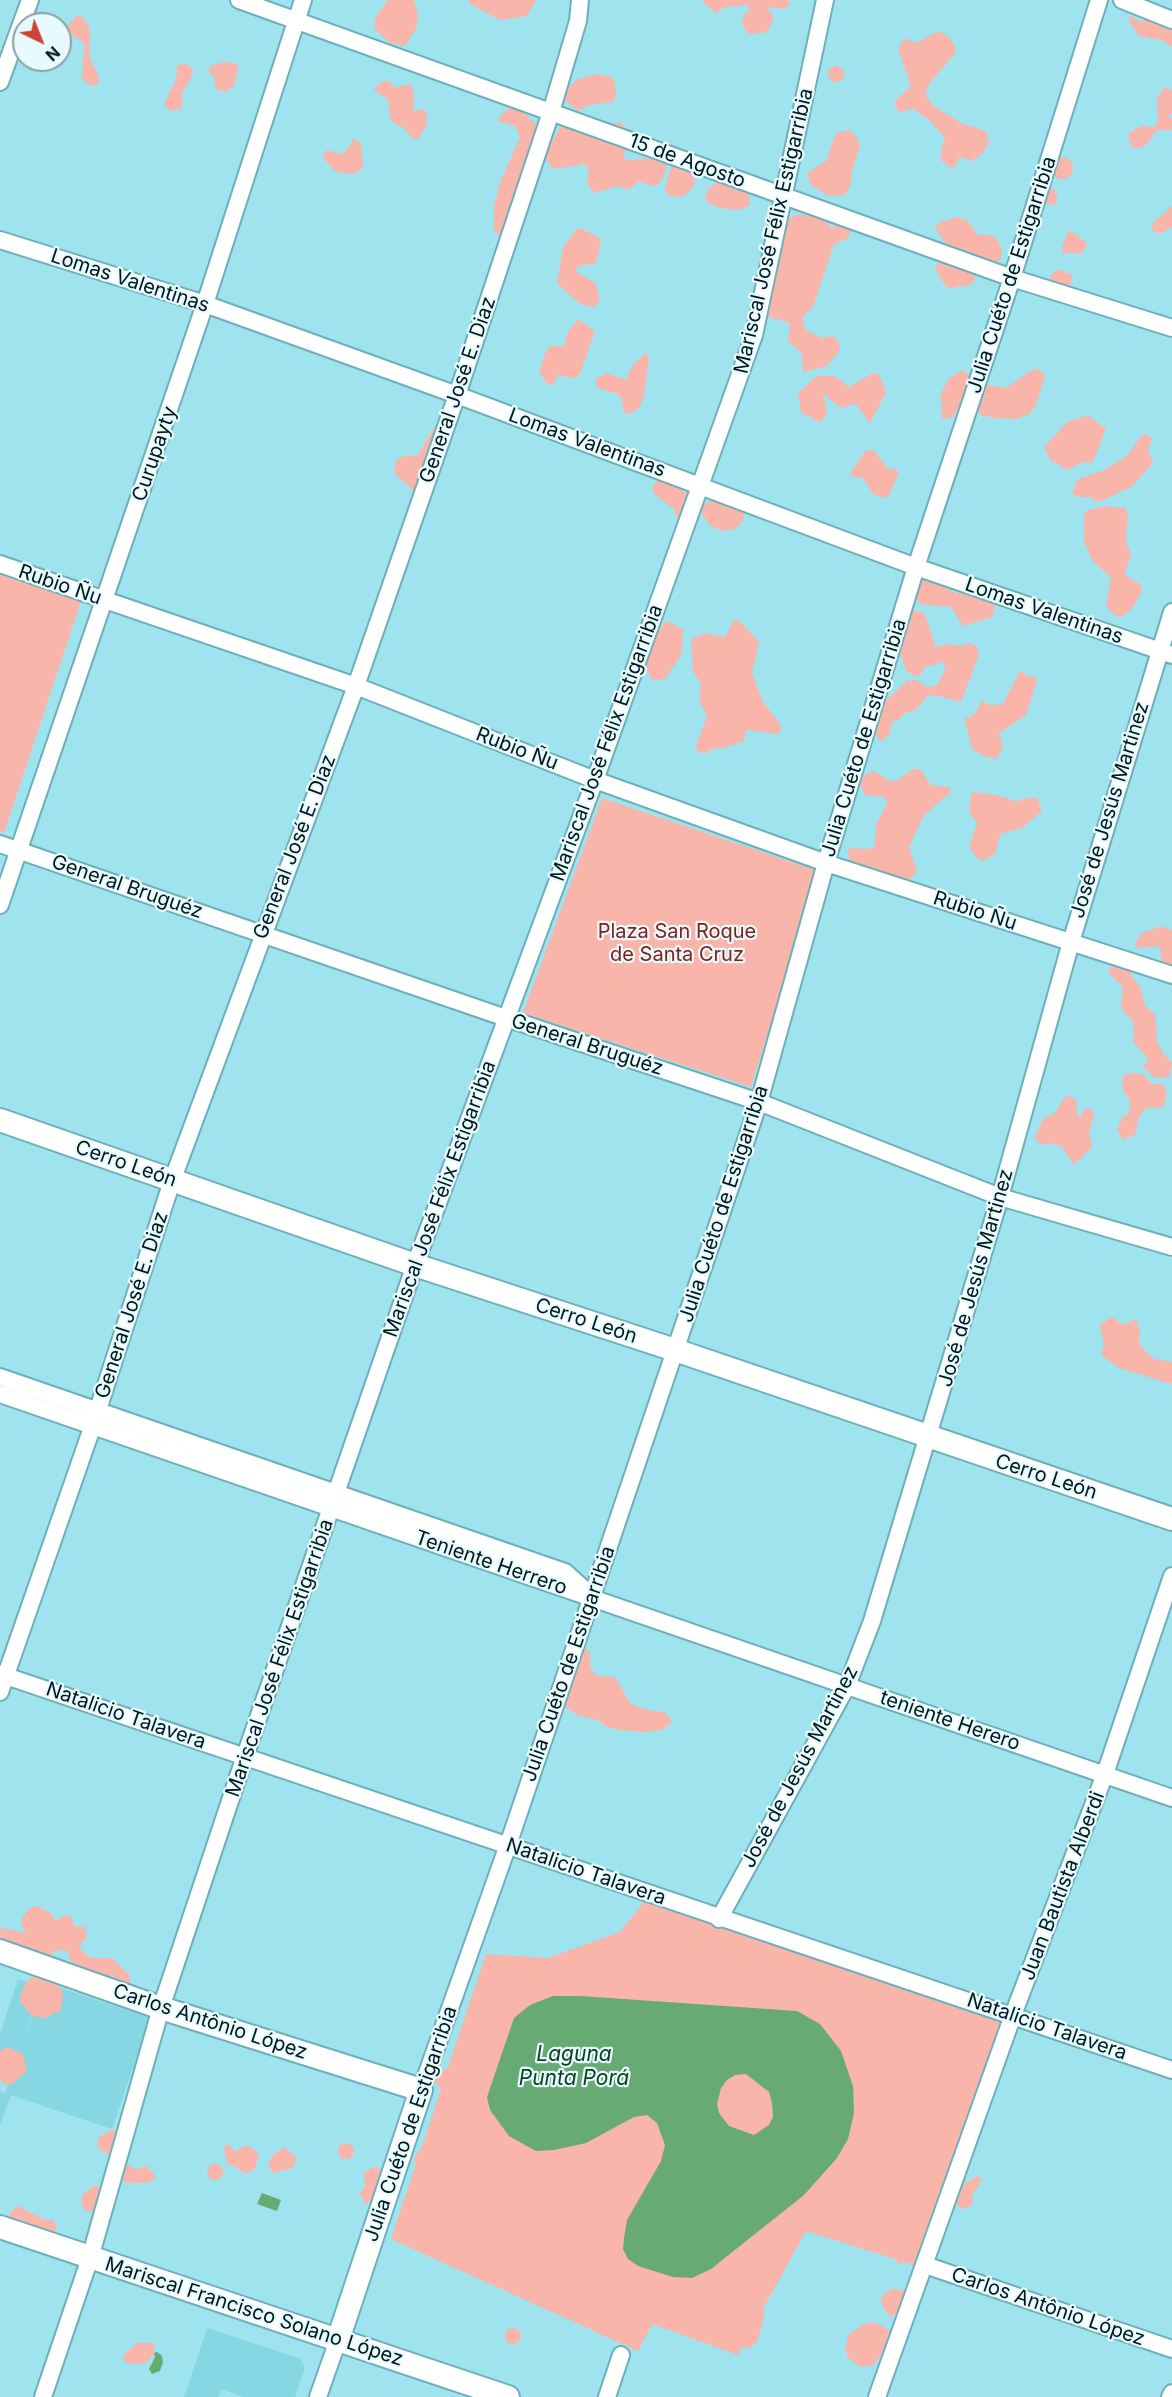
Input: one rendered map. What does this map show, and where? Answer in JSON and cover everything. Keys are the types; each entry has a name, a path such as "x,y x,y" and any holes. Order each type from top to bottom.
{"street":[{"path":"0,82 30,0"},
{"name":"15 de Agosto","path":"239,0 1012,278 1172,328"},
{"name":"Curupayty","path":"0,905 205,304 303,0"},
{"name":"General José E. Diaz","path":"0,1692 3,1675 95,1418 172,1181 262,932 356,686 458,395 551,112 578,21 580,0"},
{"name":"Mariscal José Félix Estigarribia","path":"43,2397 90,2258 161,2008 245,1756 415,1265 595,780 754,335 825,0"},
{"name":"Julia Cuéto de Estigarribia","path":"318,2397 421,2090 508,1845 759,1102 826,863 916,567 1012,278 1099,0"},
{"path":"1122,0 1172,20"},
{"name":"Lomas Valentinas","path":"0,240 205,304 458,395 916,567 1165,653"},
{"name":"Rubio Ñu","path":"0,564 356,686 595,780 826,863 1172,975"},
{"name":"José de Jesús Martinez","path":"719,1918 847,1686 872,1621 929,1439 1000,1197 1071,942 1165,653 1172,612"},
{"name":"General Bruguéz","path":"0,844 262,932 506,1018 759,1102 1000,1197 1172,1247"},
{"name":"Cerro León","path":"0,1120 415,1265 675,1350 929,1439 1172,1519"},
{"name":"Teniente Herrero","path":"0,1377 95,1418 335,1501 592,1597"},
{"name":"Teniente Herrero","path":"0,1394 95,1418"},
{"name":"Juan Bautista Alberdi","path":"877,2397 1013,2015 1105,1774 1172,1576"},
{"name":"teniente Herero","path":"592,1597 1172,1798"},
{"name":"Natalicio Talavera","path":"3,1675 1172,2070"},
{"name":"Carlos Antônio López","path":"0,1951 161,2008 421,2090"},
{"name":"Mariscal Francisco Solano López","path":"0,2227 508,2397"},
{"name":"Carlos Antônio López","path":"925,2265 1172,2349"},
{"path":"607,2397 621,2355"}],"shaded area":[{"path":"18,1979 40,1986 16,2061 43,1982 150,2018 112,2129 11,2095 0,2125 0,2091 5,2093 10,2080 0,2076 0,2034"},
{"path":"207,2328 301,2359 305,2368 295,2397 243,2397 221,2389 218,2397 184,2397"}],"green space":[{"path":"388,0 414,0 418,15 417,27 405,46 390,43 374,28 376,16"},
{"path":"468,0 536,0 527,16 501,20 471,5"},
{"path":"701,0 788,0 790,5 782,9 770,7 768,10 774,17 769,29 764,33 748,34 742,24 744,14 750,10 748,5 724,7 716,13"},
{"path":"80,15 89,24 87,26 90,31 89,56 99,78 98,84 92,86 82,80 84,43 72,35 72,21"},
{"path":"1130,15 1141,22 1150,16 1157,26 1172,24 1172,47 1162,40 1139,36 1129,21"},
{"path":"939,31 950,38 956,49 930,83 925,94 932,105 963,124 986,131 989,143 982,154 972,161 959,157 954,169 941,161 941,149 945,138 929,120 912,108 899,113 894,102 911,86 898,49 905,38 916,43"},
{"path":"223,62 236,63 238,68 234,86 225,92 216,89 214,77 208,71 211,66"},
{"path":"182,63 191,67 193,74 182,93 182,108 170,111 164,104 176,79 177,66"},
{"path":"836,66 844,74 836,82 828,74"},
{"path":"598,74 614,78 616,96 613,102 589,105 578,111 564,99 568,87 579,79"},
{"path":"383,81 389,81 395,88 408,84 413,88 414,112 422,108 427,114 426,126 418,139 412,138 404,128 391,121 388,99 373,90"},
{"path":"1165,87 1172,90 1172,112 1168,117 1172,119 1172,130 1157,130 1146,145 1132,148 1128,136 1131,131 1142,126 1154,127 1158,122 1157,98"},
{"path":"511,107 523,111 540,129 503,239 494,231 494,206 501,180 520,137 515,126 498,121 501,115"},
{"path":"564,120 593,134 608,124 620,122 634,134 623,156 627,160 657,158 666,165 664,177 655,187 639,181 629,190 617,186 594,193 587,183 589,170 585,164 554,169 546,159 546,153"},
{"path":"848,130 857,137 860,146 852,170 851,184 845,195 829,196 811,185 807,173 826,161 836,133"},
{"path":"354,138 361,144 363,168 353,174 336,172 323,158 324,152 326,150 344,154"},
{"path":"1058,157 1066,157 1073,164 1073,172 1066,179 1058,179 1051,172 1051,164"},
{"path":"688,162 695,182 693,187 684,196 672,197 667,194 665,188 672,163"},
{"path":"719,181 748,191 750,205 739,210 720,208 708,203 705,198 708,189"},
{"path":"1047,185 1057,192 1056,205 1043,203"},
{"path":"1172,206 1172,227 1162,233 1156,233 1151,229 1153,223"},
{"path":"794,215 824,216 832,230 837,221 854,225 847,239 834,244 814,304 802,319 806,330 821,338 833,335 840,344 839,351 827,366 803,372 802,354 788,341 790,323 766,316 785,223"},
{"path":"956,217 967,220 978,235 990,235 996,238 1002,249 1000,261 986,261 977,267 974,281 970,285 950,288 945,286 935,269 949,248 935,228 939,223"},
{"path":"581,228 601,239 596,263 579,266 575,271 595,283 600,300 596,306 590,307 579,303 557,283 563,247 575,231"},
{"path":"1069,230 1085,241 1087,247 1081,253 1063,253 1062,247"},
{"path":"1057,269 1073,275 1069,287 1063,289 1052,283 1050,277"},
{"path":"578,319 595,331 581,371 576,379 558,375 553,384 548,385 539,372 546,351 550,346 564,346 568,332"},
{"path":"645,353 649,357 644,396 639,408 629,414 623,412 622,399 618,394 600,389 596,385 596,379 607,373 626,380 632,366"},
{"path":"1038,369 1045,374 1035,407 1029,414 1017,419 994,418 981,415 974,408 981,388 987,385 1006,388 1032,370"},
{"path":"963,370 972,378 969,387 955,414 951,418 942,419 941,393 949,378"},
{"path":"873,373 879,374 886,392 870,423 856,404 840,408 823,393 827,414 820,423 801,412 798,393 816,376 835,376 849,387"},
{"path":"1084,416 1091,417 1106,429 1093,462 1080,463 1068,470 1050,460 1044,447 1066,423"},
{"path":"443,423 417,494 395,474 395,461 405,455 417,456 433,429"},
{"path":"1146,434 1152,438 1148,451 1153,463 1131,487 1101,501 1095,501 1091,497 1078,497 1072,493 1077,480 1104,470 1128,455 1140,437"},
{"path":"874,450 889,470 895,468 899,473 889,495 884,498 873,494 863,478 849,475 865,451"},
{"path":"658,480 676,485 690,497 679,527 674,509 654,494 652,488"},
{"path":"713,499 745,506 743,521 735,529 723,531 711,526 705,519 700,508"},
{"path":"1105,506 1125,508 1128,514 1126,542 1131,554 1124,574 1140,584 1142,591 1132,609 1121,617 1114,615 1106,605 1111,578 1091,559 1084,541 1084,514 1089,510"},
{"path":"0,566 83,595 4,833 0,831"},
{"path":"925,578 943,583 944,587 955,593 974,594 993,601 995,607 992,617 963,626 951,607 920,604 915,595 920,582"},
{"path":"913,610 925,614 936,647 949,644 960,646 970,643 976,646 979,655 961,702 934,695 927,696 916,710 903,714 899,720 892,722 889,735 881,741 874,734 883,703 907,681 917,680 926,687 936,686 945,671 944,662 924,667 922,673 917,677 906,671 899,649 900,639 907,631 905,621"},
{"path":"734,620 740,621 759,642 752,673 763,702 781,725 779,734 746,730 744,741 724,748 711,749 705,754 695,749 707,716 699,700 701,683 693,672 691,639 705,633 725,637"},
{"path":"667,621 683,629 681,655 665,679 652,680 644,663 658,629"},
{"path":"1020,670 1027,676 1034,676 1037,681 1026,715 999,733 1003,746 997,759 984,756 972,749 964,717 969,718 978,709 981,701 990,705 1003,704"},
{"path":"913,769 920,769 931,785 950,787 950,793 924,815 909,847 917,872 903,887 852,867 848,854 849,848 870,849 875,845 876,825 887,804 886,797 865,795 859,783 861,777 873,771 890,781 897,781"},
{"path":"972,792 997,795 1018,802 1024,798 1037,798 1042,811 1022,828 1000,834 995,854 983,861 977,858 969,847 977,823 969,812"},
{"name":"Plaza San Roque de Santa Cruz","path":"602,798 818,871 751,1087 523,1013"},
{"path":"1161,926 1172,930 1172,971 1161,965 1161,951 1157,946 1138,948 1134,944 1142,933"},
{"path":"1119,964 1131,969 1131,976 1140,986 1145,1006 1155,1014 1157,1041 1163,1053 1172,1063 1169,1077 1155,1078 1141,1064 1148,1064 1147,1057 1134,1043 1133,1022 1121,1007 1123,987 1108,972 1112,966"},
{"path":"1129,1073 1143,1074 1152,1084 1163,1084 1167,1093 1163,1107 1146,1108 1139,1116 1135,1135 1123,1140 1117,1130 1123,1116 1129,1113 1130,1100 1124,1092 1122,1082 1123,1076"},
{"path":"1070,1095 1077,1102 1077,1116 1080,1117 1085,1108 1091,1109 1094,1115 1089,1131 1092,1147 1074,1165 1061,1146 1051,1143 1042,1145 1034,1138 1043,1119 1055,1113 1064,1098"},
{"path":"1109,1318 1115,1318 1119,1323 1125,1324 1136,1319 1140,1332 1139,1344 1154,1359 1172,1362 1172,1384 1119,1368 1101,1355 1104,1344 1100,1325"},
{"path":"580,1645 590,1652 590,1666 596,1676 615,1677 630,1703 647,1710 665,1712 672,1722 662,1730 643,1732 619,1730 607,1727 598,1720 577,1715 560,1703"},
{"path":"647,1898 1008,2018 919,2267 904,2262 900,2265 895,2259 806,2231 763,2309 764,2316 758,2340 750,2348 742,2347 738,2355 652,2324 638,2351 391,2239 416,2164 413,2160 422,2147 441,2089 434,2081 435,2075 448,2067 486,1954 548,1958 620,1932"},
{"path":"36,1906 51,1913 55,1921 65,1915 71,1917 74,1926 86,1927 86,1939 79,1946 82,1951 92,1958 112,1958 130,1976 130,1982 125,1986 111,1975 100,1982 73,1970 68,1951 55,1950 48,1959 56,1975 58,1987 63,1991 61,2010 45,2018 32,2016 20,2002 20,1996 25,1984 34,1975 32,1970 0,1947 0,1928 27,1933 22,1927 22,1918 30,1908"},
{"path":"8,2047 23,2054 27,2070 14,2083 7,2085 0,2080 0,2051"},
{"path":"110,2130 121,2131 115,2154 109,2155 97,2147 99,2137"},
{"path":"346,2143 352,2145 354,2151 352,2157 346,2159 340,2157 338,2151 340,2145"},
{"path":"227,2144 237,2152 241,2147 250,2146 259,2155 255,2169 245,2174 227,2164 224,2147"},
{"path":"284,2147 297,2158 293,2168 273,2173 268,2164 273,2155"},
{"path":"127,2164 136,2169 147,2166 156,2177 149,2183 124,2182 107,2172 119,2170"},
{"path":"212,2164 218,2164 223,2172 221,2178 212,2180 207,2175 207,2169"},
{"path":"375,2166 385,2173 373,2200 365,2204 360,2193 365,2186 364,2173"},
{"path":"977,2176 982,2180 972,2195 973,2204 965,2209 959,2207 953,2199 956,2189"},
{"path":"96,2185 103,2192 102,2209 91,2212 84,2209 81,2202 83,2194"},
{"path":"18,2206 45,2220 53,2220 57,2228 56,2233 53,2236 9,2221 10,2212"},
{"path":"891,2289 904,2290 908,2297 900,2311 890,2317 881,2303 882,2295"},
{"path":"875,2322 890,2331 882,2353 874,2365 861,2367 848,2358 845,2348 849,2334 864,2324"},
{"path":"510,2328 516,2328 521,2336 519,2342 510,2344 505,2339 505,2333"},
{"path":"136,2343 154,2343 154,2355 145,2363 128,2364 122,2357"}],"water":[{"name":"Laguna Punta Porá","path":"553,1996 580,1996 797,2011 820,2024 841,2051 853,2086 854,2113 848,2139 837,2158 804,2195 711,2269 692,2278 673,2277 638,2266 628,2259 623,2249 624,2238 627,2220 661,2161 665,2145 657,2123 647,2115 634,2117 586,2143 554,2150 536,2151 509,2136 490,2110 487,2097 514,2018 530,2005","holes":["746,2074 769,2092 773,2117 769,2125 754,2135 729,2126 719,2113 717,2104 721,2088 735,2075"]},
{"path":"262,2193 281,2200 277,2211 257,2204"},
{"path":"157,2352 162,2356 163,2362 160,2371 152,2374 149,2369 155,2357 154,2353"}]}
